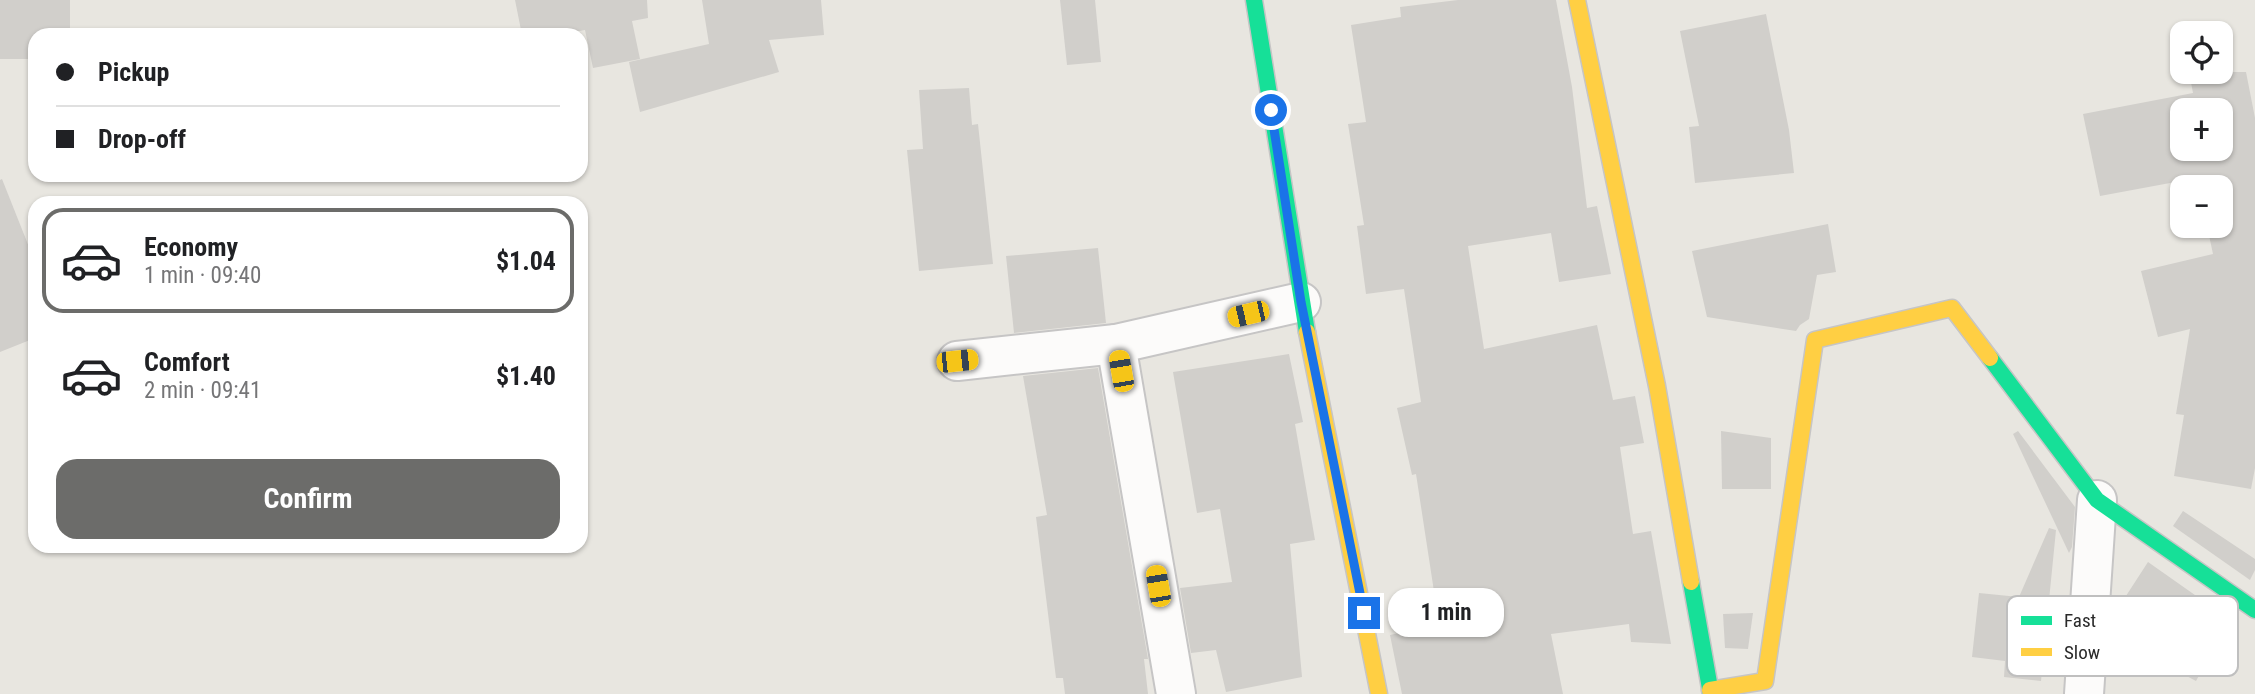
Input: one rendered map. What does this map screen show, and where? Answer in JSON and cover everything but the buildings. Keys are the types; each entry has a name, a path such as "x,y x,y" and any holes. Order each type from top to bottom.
{"street":[{"path":"1254,0 1301,302 1380,694"},
{"path":"1577,0 1657,386 1711,692 1765,681 1815,340 1952,308 2098,500 2235,596"},
{"path":"957,361 1116,344 1301,302"},
{"path":"1116,344 1177,694"},
{"path":"2091,596 2098,500"},
{"path":"2238,598 2255,610"},
{"path":"2084,694 2085,676"}],"traffic: fast":[{"path":"1254,0 1307,332"},
{"path":"1990,358 2097,500 2235,596"},
{"path":"1691,582 1711,694"},
{"path":"2238,598 2255,610"}],"traffic: slow":[{"path":"1577,0 1657,386 1691,582"},
{"path":"1710,690 1765,681 1815,340 1952,308 1990,358"},
{"path":"1307,332 1379,694"}],"route":[{"path":"1271,110 1301,302 1364,613"}]}
